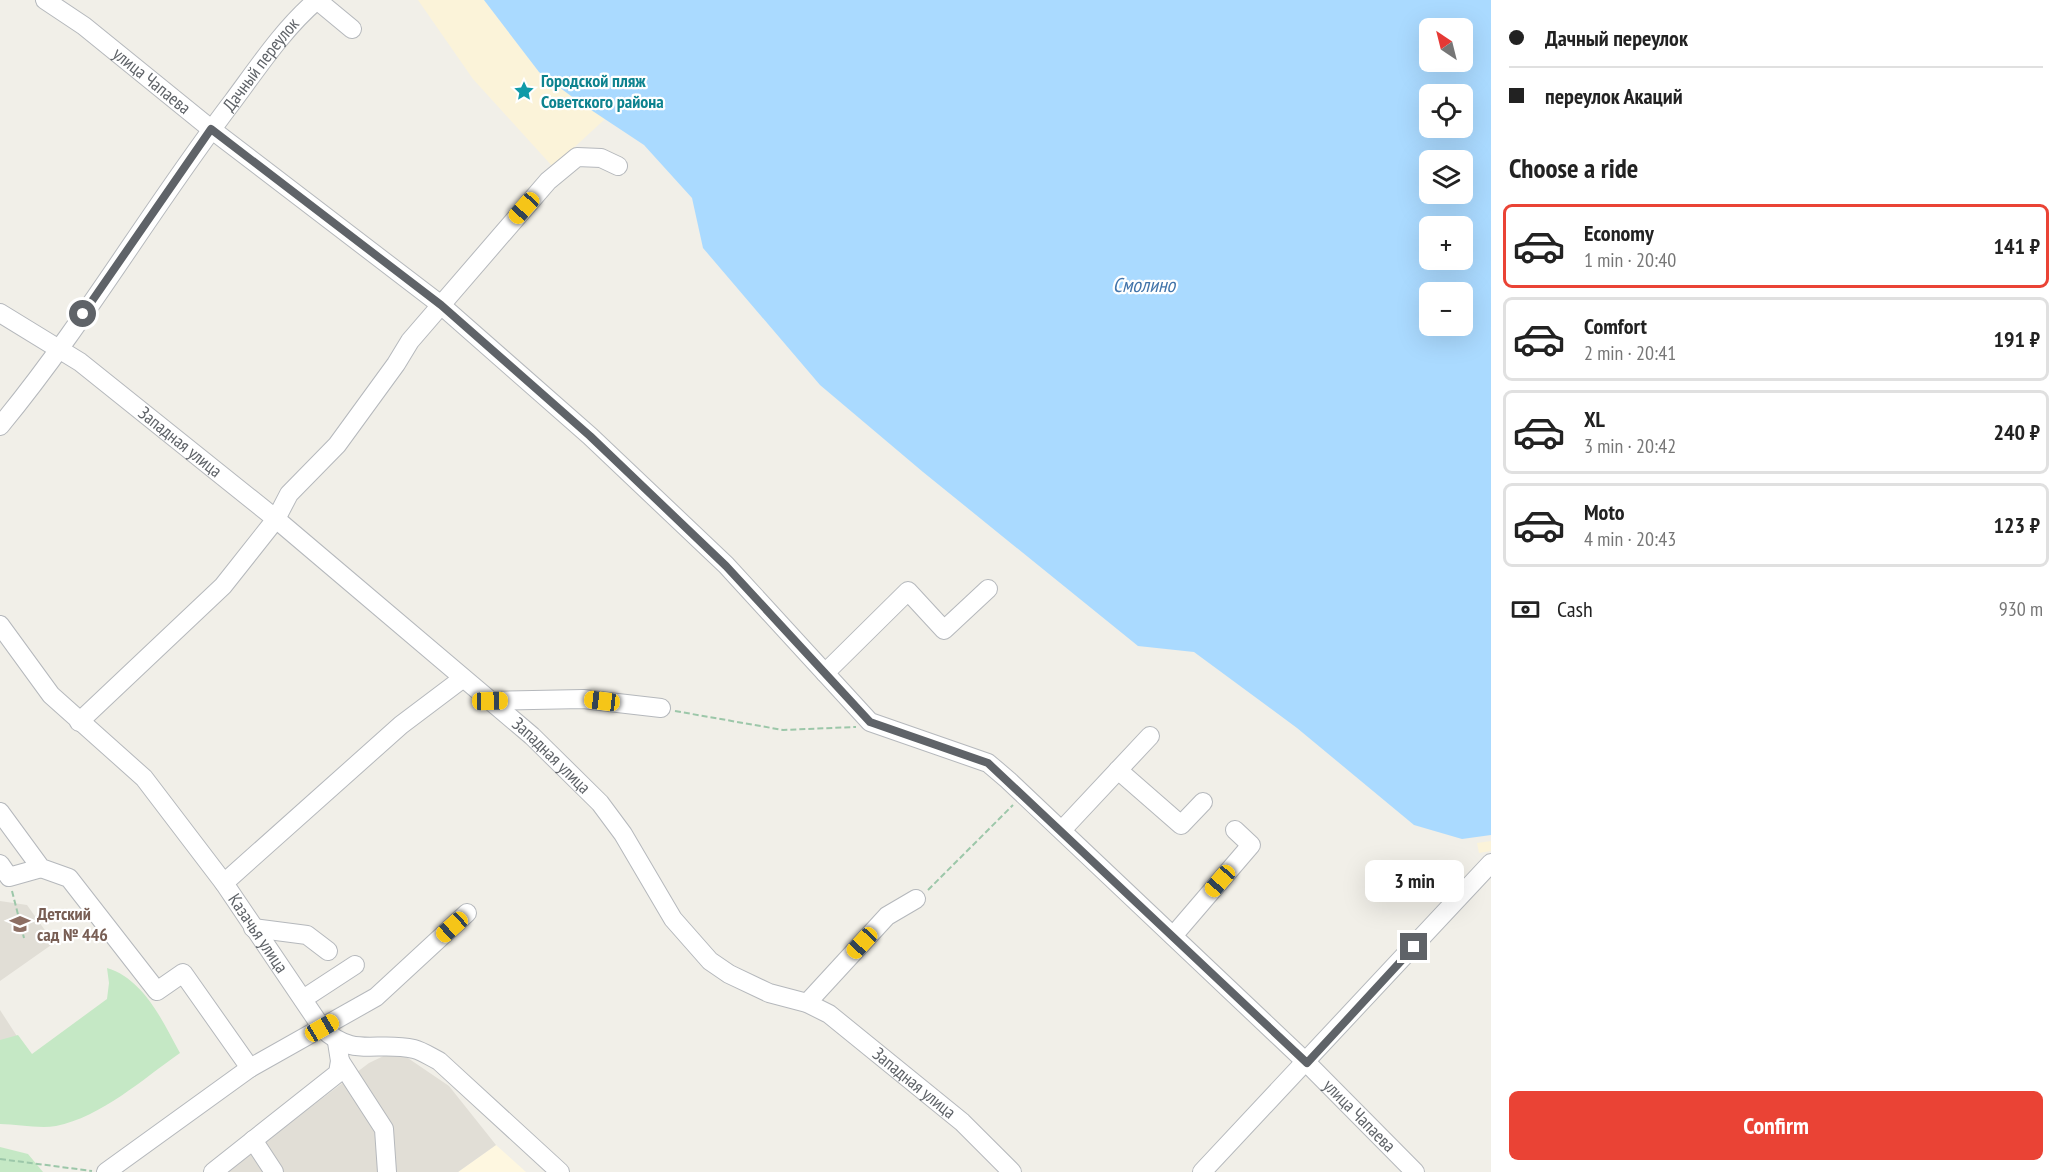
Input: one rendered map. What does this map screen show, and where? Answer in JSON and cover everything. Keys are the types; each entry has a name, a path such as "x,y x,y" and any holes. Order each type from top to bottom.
{"street":[{"path":"317,0 352,29"},
{"name":"Дачный переулок","path":"0,426 58,351 211,129 297,17 317,0"},
{"name":"улица Чапаева","path":"48,1 84,26 211,129 441,305 590,436 726,566 870,722 988,763 1024,794 1307,1063 1415,1172"},
{"path":"79,722 223,586 276,519 289,494 337,445 410,341 548,181 577,157 602,158 618,165"},
{"name":"Западная улица","path":"0,313 58,351 80,362 276,519 532,736 600,803 623,834 673,919 710,961 729,974 769,993 807,1003 829,1014 962,1122 1012,1172"},
{"path":"825,674 908,591 944,630 988,589"},
{"name":"Казачья улица","path":"0,625 51,695 144,778 224,883 322,1028 337,1042"},
{"path":"224,883 401,725 462,678"},
{"path":"490,701 583,699 661,708"},
{"path":"1062,830 1150,736"},
{"path":"1118,770 1181,825 1203,802"},
{"path":"0,812 41,868"},
{"path":"1173,936 1251,845 1235,830"},
{"path":"1202,1172 1307,1063 1491,863"},
{"path":"4,871 41,868 69,878 157,991 183,973 250,1068"},
{"path":"807,1003 887,916 916,899"},
{"path":"106,1172 250,1068 376,997 467,913"},
{"path":"253,928 307,935 328,951"},
{"path":"303,999 354,965"},
{"path":"213,1172 338,1073 340,1061 337,1042 364,1047 392,1046 416,1050 439,1061 560,1172"},
{"path":"340,1061 384,1129 387,1172"},
{"path":"253,1140 274,1172"}],"path":[{"path":"661,708 783,730 851,729 870,722"},
{"path":"916,899 938,882 1024,794"},
{"path":"4,871 24,938"},
{"path":"0,1159 99,1172"}],"shaded area":[{"name":"Детский сад № 446","path":"0,901 27,905 54,943 0,981"},
{"path":"0,1010 35,1064 0,1089"},
{"path":"396,1050 449,1086 496,1145 458,1172 225,1172 369,1063"},
{"path":"496,1145 526,1172 458,1172"}],"green space":[{"path":"107,968 132,982 142,992 159,1015 180,1053 121,1096 73,1121 49,1127 0,1124 0,1040 18,1035 32,1054 107,999 109,983"},
{"path":"0,1147 28,1154 43,1172 0,1172"}],"sand":[{"name":"Городской пляж Советского района","path":"418,0 484,0 539,72 579,102 606,118 553,167 473,79"},
{"path":"1491,841 1491,851 1479,853 1477,843"}],"water":[{"name":"Смолино","path":"484,0 1491,0 1491,835 1462,839 1414,825 1297,728 1194,652 1138,646 923,472 820,385 703,248 692,198 644,145 539,72"}],"place":[{"name":"Городской пляж Советского района","path":"524,91"},
{"name":"Детский сад № 446","path":"20,924"}],"route":[{"path":"83,314 211,129 441,305 590,436 726,566 870,722 988,763 1307,1063 1414,947"}]}
